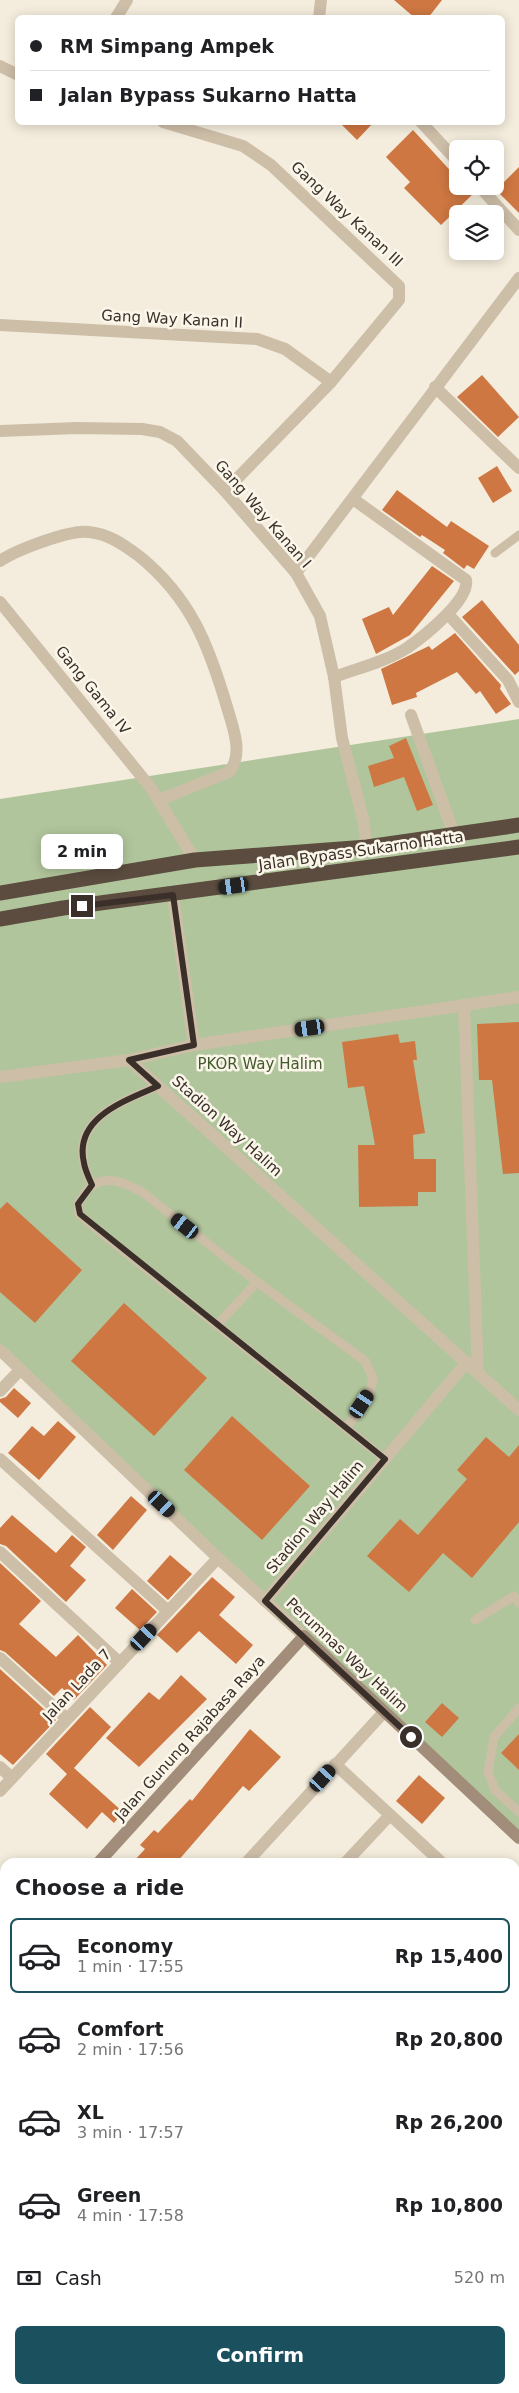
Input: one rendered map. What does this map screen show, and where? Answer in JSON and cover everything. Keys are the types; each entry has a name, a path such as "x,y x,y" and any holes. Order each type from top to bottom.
{"highway":[{"name":"Jalan Bypass Sukarno Hatta","path":"0,893 196,860 367,846 519,825"},
{"name":"Jalan Bypass Sukarno Hatta","path":"0,919 63,908 173,895 519,847"}],"street":[{"path":"118,15 127,0"},
{"path":"319,15 321,0"},
{"path":"0,66 15,74"},
{"name":"Gang Way Kanan III","path":"172,125 254,151 271,164 399,286 399,300 331,382 225,491"},
{"path":"424,125 449,152"},
{"path":"487,195 519,230"},
{"path":"296,574 519,278"},
{"name":"Gang Way Kanan II","path":"0,325 258,339 285,349 331,382"},
{"path":"435,388 519,468"},
{"name":"Gang Way Kanan I","path":"0,431 77,428 142,429 160,432 177,441 225,491 296,574 320,616 334,677 342,738 363,819 367,846"},
{"path":"334,677 406,648 448,614 466,592 466,580 353,499"},
{"path":"0,561 41,542 88,531 120,541 170,584 191,613 216,670 235,736 237,757 235,764 229,772 159,800"},
{"name":"Gang Gama IV","path":"0,602 151,788 196,860"},
{"path":"448,614 508,680 519,702"},
{"path":"411,715 454,834"},
{"path":"173,895 194,1045"},
{"path":"0,1077 129,1060 194,1045 519,997"},
{"path":"464,1005 478,1372"},
{"name":"Stadion Way Halim","path":"129,1060 519,1410"},
{"name":"Perumnas Way Halim","path":"0,1350 218,1558 519,1838"},
{"name":"Stadion Way Halim","path":"265,1601 467,1362"},
{"path":"0,1391 20,1370"},
{"path":"0,1458 168,1611"},
{"path":"0,1552 120,1663"},
{"name":"Jalan Lada 7","path":"0,1791 218,1558"},
{"name":"Jalan Gunung Rajabasa Raya","path":"103,1858 304,1636"},
{"path":"0,1658 67,1719"},
{"path":"251,1858 384,1712"},
{"path":"336,1764 437,1858"},
{"path":"0,1767 12,1778"},
{"path":"350,1858 390,1815"}],"lane":[{"path":"495,553 519,535"},
{"path":"92,1185 83,1161 84,1140 90,1126 110,1108 158,1086"},
{"path":"347,1428 370,1392 373,1378 365,1361 257,1282 142,1192 127,1184 110,1180 92,1185 78,1204 80,1214 385,1459"},
{"path":"217,1325 257,1282"},
{"path":"475,1620 517,1597"},
{"path":"519,1708 494,1737 488,1772 495,1790 519,1812"}],"green space":[{"name":"PKOR Way Halim","path":"519,719 519,1839 0,1354 0,799"}],"building":[{"path":"394,0 442,0 430,15 412,15"},
{"path":"342,125 371,125 357,140"},
{"path":"413,130 449,169 449,195 472,195 462,205 449,205 449,217 441,225 404,188 410,182 386,157"},
{"path":"519,167 519,213 501,195 504,195 504,182"},
{"path":"482,375 519,417 498,437 457,397"},
{"path":"497,466 512,491 493,503 478,478"},
{"path":"397,490 447,527 451,521 489,546 474,569 467,565 464,569 443,553 445,550 422,535 420,537 382,510"},
{"path":"432,566 454,581 410,635 376,654 362,619 389,607 393,615"},
{"path":"482,600 519,645 519,671 515,675 462,617"},
{"path":"455,633 501,685 500,689 511,704 496,714 480,691 476,694 457,672 416,693 417,697 392,705 381,669 429,646 432,650"},
{"path":"406,738 433,805 417,811 404,777 374,787 368,766 394,758 389,746"},
{"path":"519,1022 519,1173 503,1174 492,1080 479,1080 477,1024"},
{"path":"398,1034 400,1043 415,1041 417,1060 413,1060 425,1133 413,1135 414,1159 436,1159 436,1192 418,1192 418,1206 359,1207 358,1145 375,1145 364,1086 348,1088 342,1042"},
{"path":"7,1202 82,1270 35,1323 0,1292 0,1209"},
{"path":"124,1303 207,1378 154,1436 71,1361"},
{"path":"14,1388 31,1403 18,1418 0,1402 0,1399 6,1397"},
{"path":"232,1416 310,1486 262,1540 184,1470"},
{"path":"58,1421 76,1437 39,1480 8,1453 32,1426 44,1436"},
{"path":"486,1437 509,1457 519,1445 519,1522 472,1578 443,1553 409,1592 367,1556 400,1519 418,1535 467,1479 457,1470"},
{"path":"131,1496 147,1510 113,1550 97,1535"},
{"path":"12,1515 56,1553 72,1535 86,1547 70,1566 86,1580 66,1602 6,1546 0,1544 0,1528"},
{"path":"170,1555 192,1574 168,1600 147,1581"},
{"path":"0,1563 41,1601 19,1624 56,1657 78,1635 107,1665 74,1700 62,1688 54,1696 5,1652 0,1650"},
{"path":"212,1577 235,1597 219,1615 253,1645 236,1664 199,1631 177,1653 157,1635"},
{"path":"132,1589 157,1612 140,1630 115,1608"},
{"path":"0,1669 56,1720 13,1765 0,1754"},
{"path":"181,1675 207,1699 139,1767 106,1738 149,1692 159,1700"},
{"path":"442,1703 459,1718 442,1737 425,1722"},
{"path":"90,1707 111,1727 74,1768 123,1812 114,1823 102,1812 87,1829 49,1794 67,1774 46,1754"},
{"path":"250,1729 281,1757 249,1791 243,1786 180,1858 137,1858 145,1849 140,1845 154,1830 158,1833 190,1799 192,1801"},
{"path":"519,1734 519,1770 501,1753"},
{"path":"419,1775 445,1798 422,1824 396,1801"}],"route":[{"path":"82,906 173,895 194,1045 129,1060 158,1086 110,1108 90,1126 84,1140 83,1161 92,1185 78,1204 80,1214 100,1232 385,1459 265,1601 411,1737"}]}
